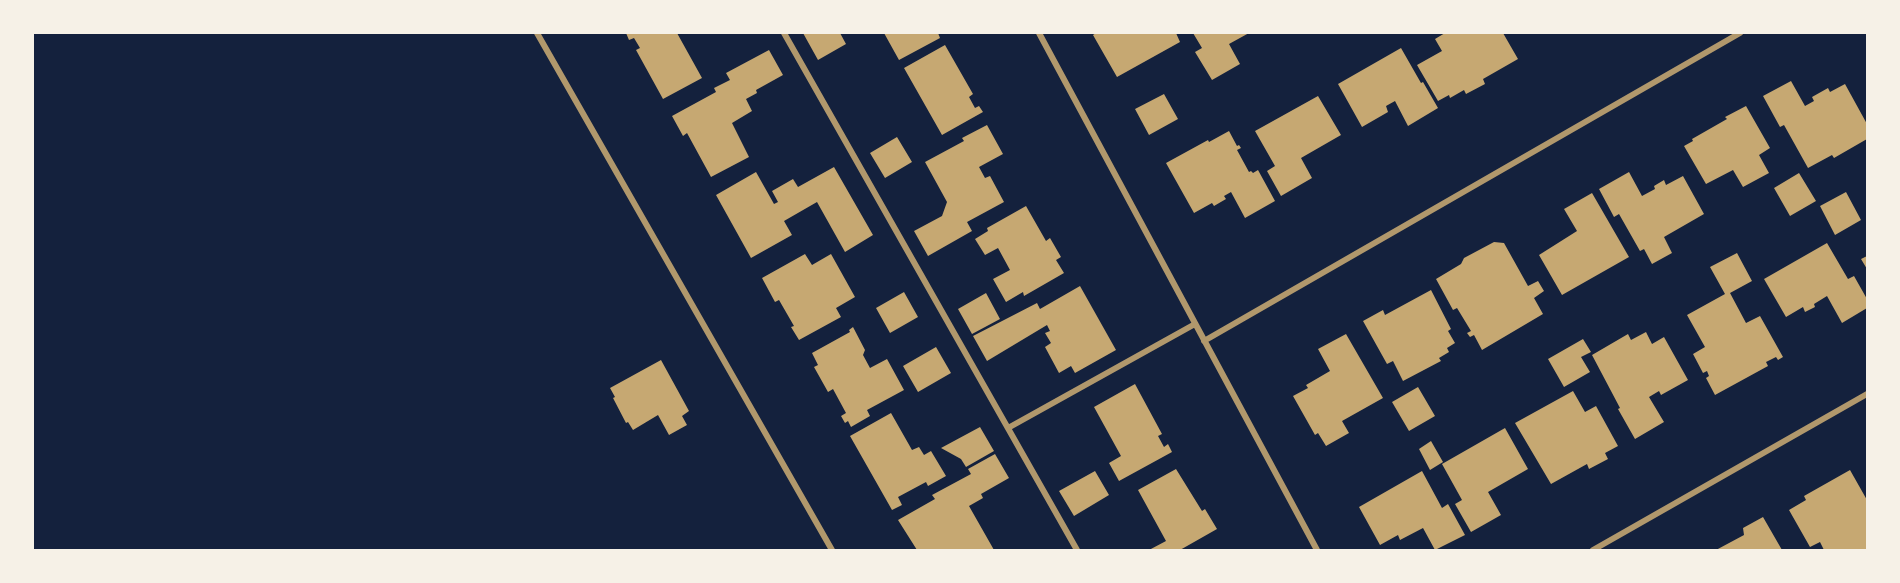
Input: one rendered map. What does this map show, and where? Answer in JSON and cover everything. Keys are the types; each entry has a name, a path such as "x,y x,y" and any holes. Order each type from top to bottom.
{"street":[{"path":"537,33 832,550"},
{"path":"784,33 1077,550"},
{"path":"1039,33 1317,550"},
{"path":"1204,340 1740,33"},
{"path":"1008,428 1195,324"},
{"path":"1593,550 1867,394"}],"building":[{"path":"626,33 677,33 702,78 663,99 636,50 640,48 634,38 629,40"},
{"path":"803,33 840,33 846,44 818,60"},
{"path":"884,33 938,33 940,38 899,60"},
{"path":"1096,33 1176,33 1180,42 1117,77 1093,35"},
{"path":"1193,33 1249,33 1229,44 1240,64 1212,80 1195,52 1202,48"},
{"path":"1445,33 1503,33 1518,59 1483,79 1485,84 1466,94 1464,90 1450,98 1449,95 1438,101 1417,65 1442,51 1435,39"},
{"path":"945,45 973,94 969,97 975,108 979,106 983,112 942,135 904,68"},
{"path":"1401,48 1438,108 1408,126 1395,101 1386,106 1388,112 1362,127 1338,84"},
{"path":"769,50 783,75 756,90 757,93 746,99 752,111 732,123 749,157 711,177 687,133 683,136 672,116 716,92 714,88 730,80 726,73"},
{"path":"1791,81 1805,106 1814,101 1812,97 1828,88 1830,92 1845,84 1867,124 1867,139 1834,158 1832,155 1808,168 1784,125 1780,127 1763,96"},
{"path":"1164,94 1178,119 1149,135 1135,109"},
{"path":"1318,96 1341,135 1301,158 1312,178 1281,196 1267,171 1275,166 1255,131"},
{"path":"1746,106 1770,148 1759,155 1769,173 1743,187 1733,170 1706,184 1684,146 1727,119 1725,117"},
{"path":"987,125 1003,154 979,167 985,178 990,176 1004,202 967,222 972,231 928,256 914,231 942,216 947,202 925,162 964,141 962,138"},
{"path":"1229,131 1237,146 1241,148 1237,150 1249,172 1253,173 1258,170 1275,201 1245,218 1231,192 1224,196 1226,199 1214,206 1212,203 1194,213 1166,163"},
{"path":"897,137 912,162 885,178 870,153"},
{"path":"834,167 873,235 845,252 817,202 784,221 792,235 751,258 716,195 756,172 774,204 778,202 772,191 793,179 798,187"},
{"path":"1629,172 1642,196 1655,189 1654,186 1664,180 1666,185 1683,176 1704,214 1664,237 1672,253 1652,264 1644,249 1640,251 1619,214 1614,217 1599,189"},
{"path":"1799,173 1816,201 1790,216 1774,188"},
{"path":"1846,192 1861,220 1835,235 1820,206"},
{"path":"1592,193 1629,257 1562,295 1539,255 1577,231 1564,209"},
{"path":"1026,206 1046,241 1050,238 1061,257 1056,260 1064,273 1024,296 1023,292 1006,302 993,279 1010,270 998,248 985,255 975,239 988,231 987,228"},
{"path":"1494,242 1504,243 1528,286 1538,281 1544,291 1534,298 1543,314 1482,350 1474,335 1470,337 1467,333 1471,331 1457,308 1453,310 1436,279 1461,264 1464,258"},
{"path":"1827,243 1848,279 1854,276 1867,299 1867,308 1842,323 1827,296 1814,304 1815,307 1805,312 1803,307 1786,317 1764,279"},
{"path":"1737,253 1752,281 1730,293 1746,323 1760,316 1783,357 1778,360 1776,357 1766,362 1768,366 1715,395 1706,378 1709,376 1707,371 1703,373 1693,354 1705,347 1687,315 1725,294 1710,267"},
{"path":"805,254 812,265 831,254 855,297 836,308 841,317 799,340 779,300 775,302 762,278"},
{"path":"1867,256 1867,269 1861,259"},
{"path":"1080,286 1116,350 1075,373 1071,366 1059,373 1045,347 1051,343 1045,333 1050,331 1047,325 987,361 973,336 1037,303 1040,309"},
{"path":"1431,290 1451,329 1448,331 1455,343 1447,348 1449,352 1439,358 1441,361 1403,381 1393,361 1387,364 1363,321 1383,310 1385,315"},
{"path":"904,292 918,317 890,333 876,308"},
{"path":"986,293 1000,319 972,334 958,309"},
{"path":"853,327 865,350 863,355 870,368 887,359 904,390 867,410 870,416 851,427 848,421 845,423 841,416 846,413 833,389 828,392 814,367 818,365 812,353 850,332 849,330"},
{"path":"1646,332 1652,344 1664,337 1688,380 1661,395 1659,391 1649,397 1664,422 1635,439 1592,355 1628,334 1631,340"},
{"path":"1346,334 1383,398 1342,421 1349,433 1326,446 1318,433 1315,435 1293,396 1308,388 1306,385 1330,371 1318,349"},
{"path":"1583,339 1591,352 1581,357 1590,372 1564,387 1548,359"},
{"path":"936,347 951,373 918,392 903,366"},
{"path":"661,360 689,411 682,416 687,425 669,435 658,415 633,430 628,422 626,423 610,388"},
{"path":"1135,384 1162,434 1158,436 1164,447 1168,444 1172,452 1119,481 1109,463 1121,456 1094,407"},
{"path":"1418,387 1435,416 1409,431 1392,402"},
{"path":"1573,391 1585,412 1596,406 1618,446 1605,453 1608,459 1589,469 1587,464 1551,484 1515,423"},
{"path":"891,413 912,450 919,447 924,455 931,451 946,476 928,486 926,482 898,497 902,505 892,510 850,436"},
{"path":"980,427 994,451 966,467 961,459 941,448"},
{"path":"1505,428 1528,469 1488,492 1501,515 1471,532 1455,504 1462,500 1442,464"},
{"path":"1431,441 1443,462 1430,470 1419,449"},
{"path":"995,454 1009,478 981,494 983,498 969,506 994,550 917,550 898,520 935,499 932,495 971,474 968,469"},
{"path":"1176,469 1202,511 1205,509 1217,529 1180,550 1149,550 1166,541 1138,490"},
{"path":"1850,470 1867,500 1867,550 1824,550 1820,542 1810,547 1789,510 1806,500 1804,496"},
{"path":"1095,471 1109,495 1074,516 1059,491"},
{"path":"1422,471 1442,508 1448,504 1465,535 1435,550 1423,528 1400,540 1398,535 1380,545 1359,507"},
{"path":"1763,517 1782,550 1716,550 1744,535 1743,528"}]}
